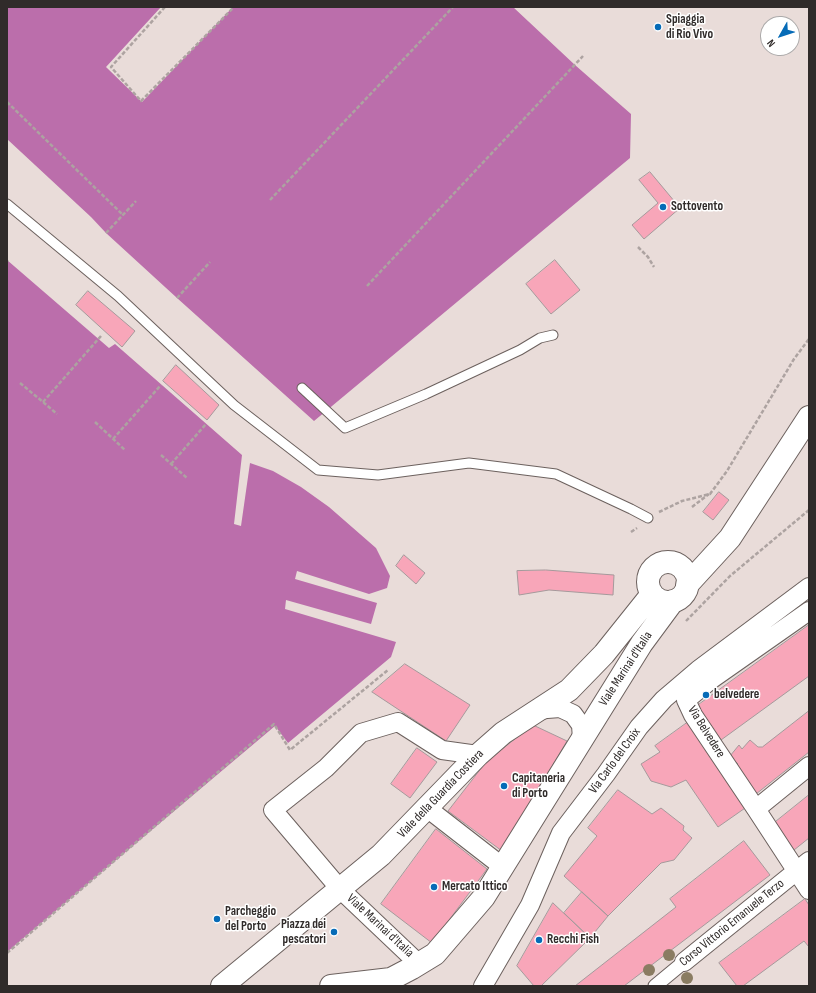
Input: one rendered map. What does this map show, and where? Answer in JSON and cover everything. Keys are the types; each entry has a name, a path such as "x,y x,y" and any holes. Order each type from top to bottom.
{"main road":[{"name":"Viale Marinai d'Italia","path":"331,986 391,979 419,964 435,954 484,896 642,642 673,601 682,595 688,584 730,538 809,417"},
{"name":"Viale Marinai d'Italia","path":"652,594 649,589 648,577 654,568 663,562 678,565 730,538"},
{"path":"678,565 686,573 688,584"},
{"path":"652,594 661,601 673,601"},
{"name":"Viale della Guardia Costiera","path":"222,986 381,855 478,755 503,733 569,690 604,654 652,594"}],"street":[{"name":"Via Carlo del Croix","path":"483,986 530,905 561,833 639,727 664,699 698,670 809,587"},
{"name":"Via Belvedere","path":"809,611 712,679 686,700 693,715 756,809 803,866 809,890"},
{"path":"535,712 560,708 573,714 581,725 582,739"},
{"name":"Viale Marinai d'Italia","path":"419,964 340,889 272,810 326,768 361,733 398,722 442,750 478,755"},
{"path":"756,809 809,766"},
{"path":"427,808 503,867"},
{"name":"Corso Vittorio Emanuele Terzo","path":"655,986 803,866"}],"lane":[{"path":"7,204 118,296 234,405 318,470 378,475 469,463 556,474 648,518"},
{"path":"302,388 345,428 426,394 520,350 540,338 553,335"}],"path":[{"path":"165,7 111,67 141,101 234,7"},
{"path":"270,200 454,7"},
{"path":"367,286 583,56"},
{"path":"7,102 123,214"},
{"path":"106,233 136,200"},
{"path":"638,247 654,267"},
{"path":"176,298 210,262"},
{"path":"43,402 101,336"},
{"path":"692,507 710,494 727,471 794,359 809,339"},
{"path":"20,383 57,414"},
{"path":"113,439 161,385"},
{"path":"96,422 125,450"},
{"path":"171,464 206,424"},
{"path":"161,455 187,478"},
{"path":"631,532 648,518 682,502 710,494"},
{"path":"686,622 730,576 809,510"},
{"path":"7,953 274,724 290,750 388,670"}],"shaded area":[{"path":"7,7 161,7 106,67 142,102 233,7 513,7 575,65 631,114 630,158 314,421 106,233 91,217 7,139"},
{"path":"7,260 109,348 115,344 242,455 234,524 241,526 250,463 273,471 301,487 329,507 376,548 390,576 387,588 369,594 297,571 295,579 377,603 371,624 286,600 285,609 396,642 391,657 288,743 275,726 7,952"}],"building":[{"path":"650,172 680,208 644,239 632,225 658,203 639,180"},
{"path":"555,260 580,290 551,314 526,284"},
{"path":"88,291 135,331 122,347 76,305"},
{"path":"176,365 219,405 207,420 163,381"},
{"path":"719,492 729,500 713,520 703,512"},
{"path":"404,555 425,573 416,584 396,566"},
{"path":"546,570 614,575 613,595 549,590 519,595 517,571"},
{"path":"809,625 809,676 721,740 697,706"},
{"path":"405,664 470,705 446,741 372,692"},
{"path":"809,711 809,752 756,794 735,766 738,764 730,756 739,745 742,749 750,740 758,747 762,747"},
{"path":"691,720 748,806 718,827 686,780 671,787 651,781 641,764 660,752 655,746"},
{"name":"Capitaneria di Porto","path":"533,725 567,741 502,851 448,811 486,762"},
{"path":"417,748 437,762 410,798 391,784"},
{"path":"618,790 652,814 661,808 684,826 683,830 692,838 674,860 661,863 608,916 564,876 597,836 588,828"},
{"path":"809,795 809,838 794,850 773,824"},
{"name":"Mercato Ittico","path":"436,829 487,869 432,943 381,904"},
{"path":"744,841 770,875 624,986 575,986 676,907 670,899"},
{"path":"582,892 608,916 590,938 564,913"},
{"path":"805,899 809,905 809,947 804,941 743,986 737,986 719,963"},
{"path":"553,903 590,938 541,986 534,986 517,966"}],"place":[{"name":"Spiaggia di Rio Vivo","path":"658,27"},
{"name":"Sottovento","path":"663,207"},
{"name":"belvedere","path":"706,695"},
{"name":"Capitaneria di Porto","path":"504,786"},
{"name":"Mercato Ittico","path":"434,887"},
{"name":"Parcheggio del Porto","path":"217,919"},
{"name":"Piazza dei pescatori","path":"334,932"},
{"name":"Recchi Fish","path":"539,940"}]}
